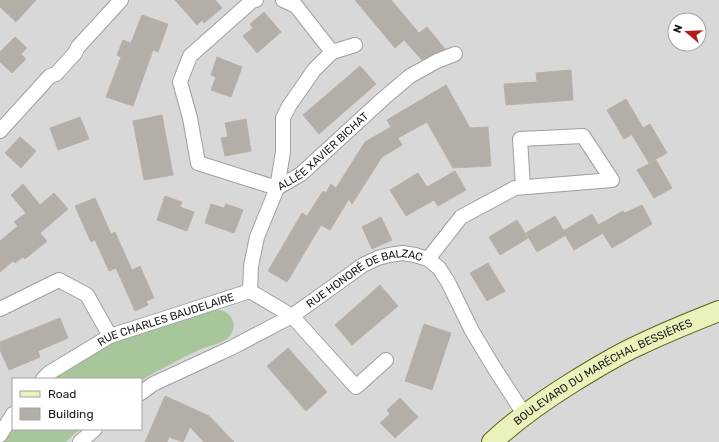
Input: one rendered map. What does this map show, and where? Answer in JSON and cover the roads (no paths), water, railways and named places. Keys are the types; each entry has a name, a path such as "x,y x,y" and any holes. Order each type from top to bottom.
{"street":[{"path":"0,131 50,76 56,74 66,64 78,47 121,0"},
{"path":"256,0 254,0 190,56 180,82 190,118 198,163 277,188 283,152 283,118 289,106 314,70 332,52 355,45"},
{"path":"283,0 296,6 332,52"},
{"name":"ALLÉE XAVIER BICHAT","path":"250,291 251,266 257,237 277,188 301,174 410,76 437,61 455,54"},
{"path":"428,259 461,216 515,188 523,188 612,180 583,136 520,139 523,188"},
{"name":"RUE HONORÉ DE BALZAC","path":"142,392 153,384 231,348 292,316 363,265 378,258 403,253 428,259 439,268 448,282 472,331 524,414"},
{"path":"0,309 59,280 87,295 110,336"},
{"path":"250,291 292,316 356,387 386,360"},
{"name":"RUE CHARLES BAUDELAIRE","path":"44,378 49,373 110,336 250,291"},
{"name":"BOULEVARD DU MARÉCHAL BESSIÈRES","path":"492,442 524,414 551,395 596,368 637,346 719,311"},
{"path":"0,435 12,416"},
{"path":"80,442 94,430"}]}
